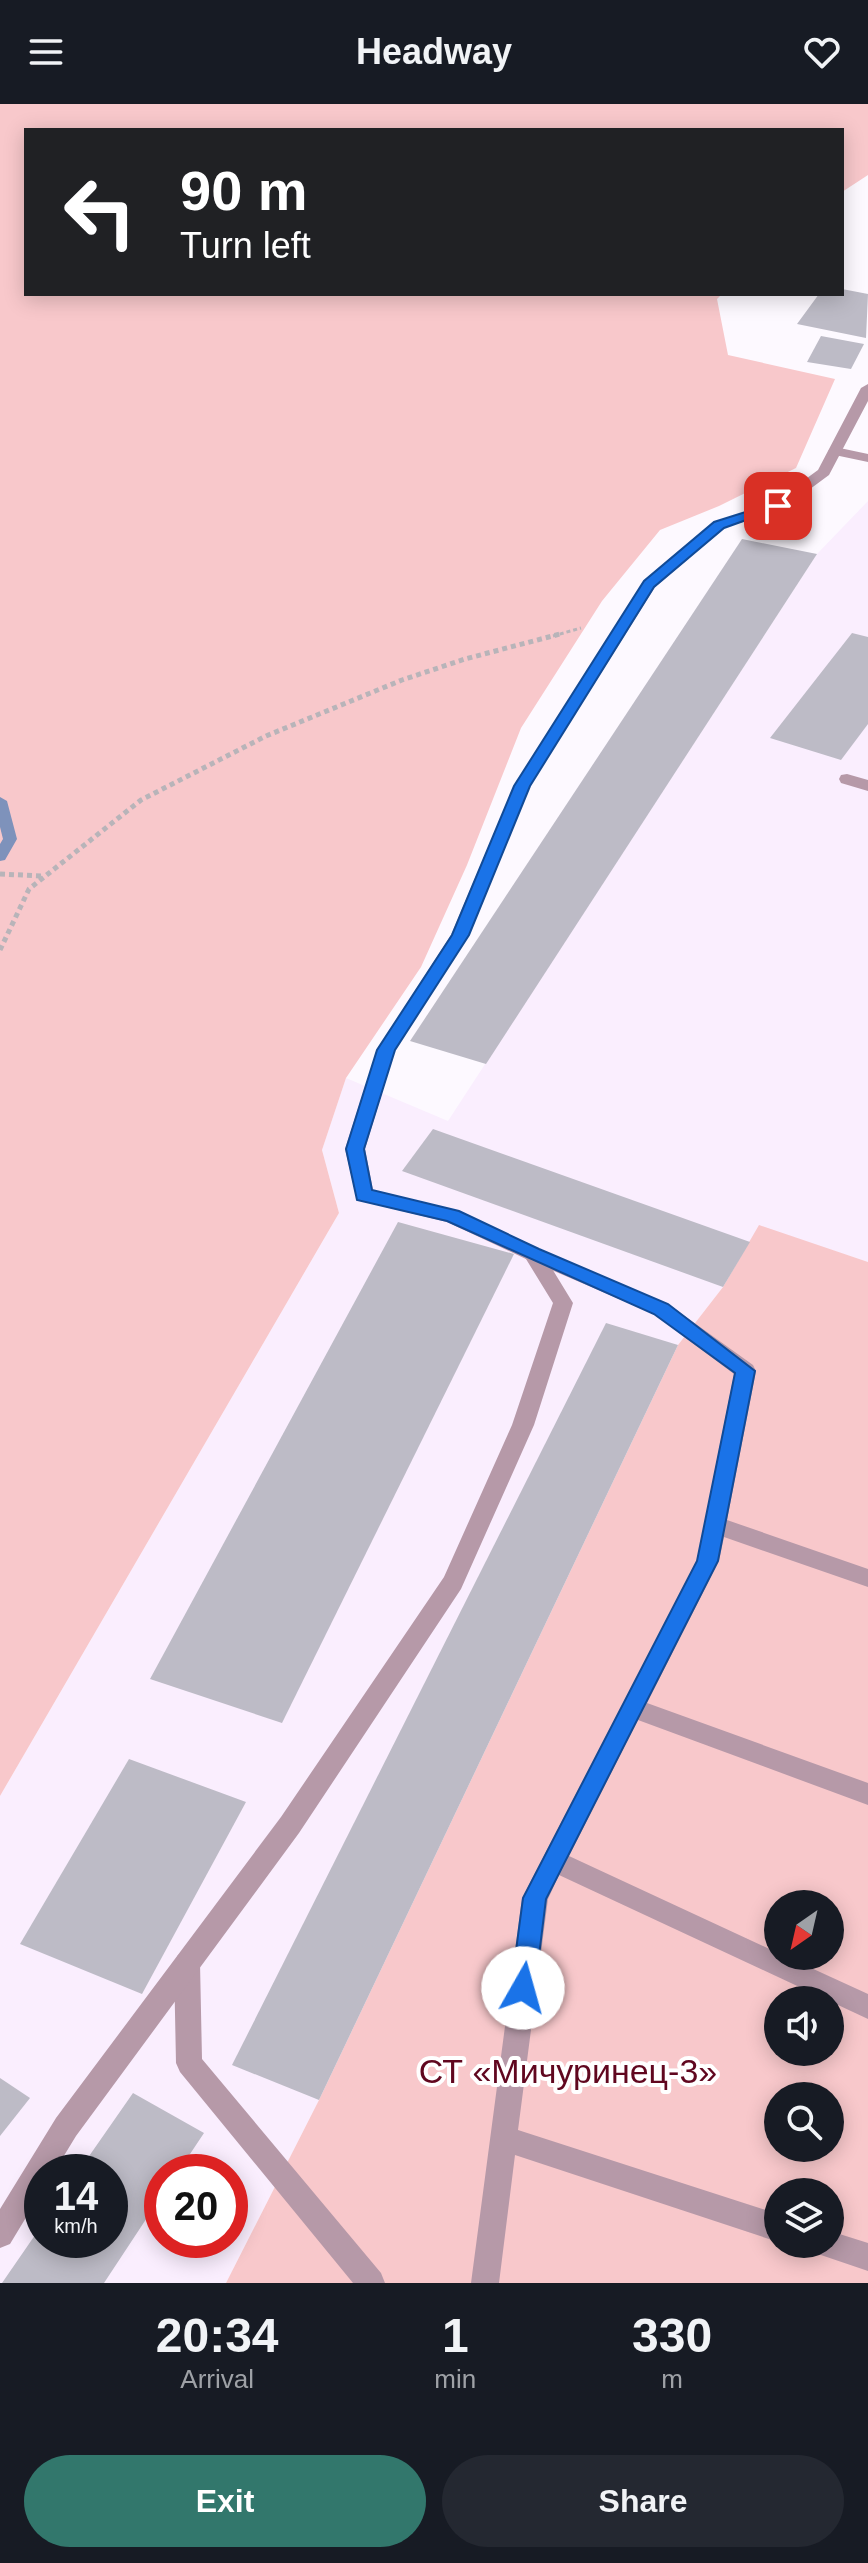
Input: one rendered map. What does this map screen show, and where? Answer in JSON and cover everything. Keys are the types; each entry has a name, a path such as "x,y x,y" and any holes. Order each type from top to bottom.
{"street":[{"path":"485,2283 535,1898 708,1561 745,1371 661,1309 452,1216 364,1195 355,1149 386,1050 460,935 522,786 649,584 719,525 778,506 824,472 868,388"},
{"path":"835,451 868,458"},
{"path":"847,779 868,786"},
{"path":"0,2234 66,2127 290,1825 453,1582 523,1425 563,1303 533,1254"},
{"path":"715,1525 868,1578"},
{"path":"632,1708 868,1794"},
{"path":"554,1861 868,2007"},
{"path":"187,1963 189,2063 371,2283"},
{"path":"504,2138 764,2223"},
{"path":"844,2249 868,2257"}],"path":[{"path":"0,950 29,889 141,800 266,736 402,680 465,659 629,616"},
{"path":"0,874 45,876"}],"shaded area":[{"path":"868,501 868,1262 759,1226 723,1287 678,1345 319,2100 248,2240 248,2154 144,2154 144,2258 239,2258 226,2283 0,2283 0,1796 339,1213 322,1150 346,1078 448,1121 817,554"}],"green space":[{"path":"0,104 868,104 868,175 844,191 844,128 24,128 24,296 720,296 717,299 728,355 835,379 796,468 719,506 660,530 602,601 521,728 467,865 421,967 346,1078 322,1150 339,1213 0,1796"},
{"name":"СТ «Мичуринец-3»","path":"759,1225 868,1262 868,2283 226,2283 239,2258 248,2258 248,2240 319,2100 678,1345 723,1287"}],"building":[{"path":"844,289 868,294 866,338 797,324 818,296 844,296"},
{"path":"821,336 864,344 851,369 807,362"},
{"path":"742,539 817,554 486,1064 410,1041"},
{"path":"852,633 868,637 868,724 841,760 770,738"},
{"path":"433,1129 750,1242 723,1287 402,1171"},
{"path":"398,1222 514,1254 282,1723 150,1679"},
{"path":"606,1323 678,1345 319,2100 232,2065"},
{"path":"129,1759 246,1802 142,1994 20,1944"},
{"path":"0,2078 30,2098 0,2136"},
{"path":"133,2093 204,2133 190,2154 144,2154 144,2222 128,2247 128,2154 91,2154"},
{"path":"24,2251 24,2258 120,2258 104,2283 2,2283"}],"waterway":[{"path":"0,801 10,839 0,857"}],"route":[{"path":"523,1988 535,1898 708,1561 745,1371 661,1309 452,1216 364,1195 355,1149 386,1050 460,935 522,786 649,584 719,525 778,506"}]}
